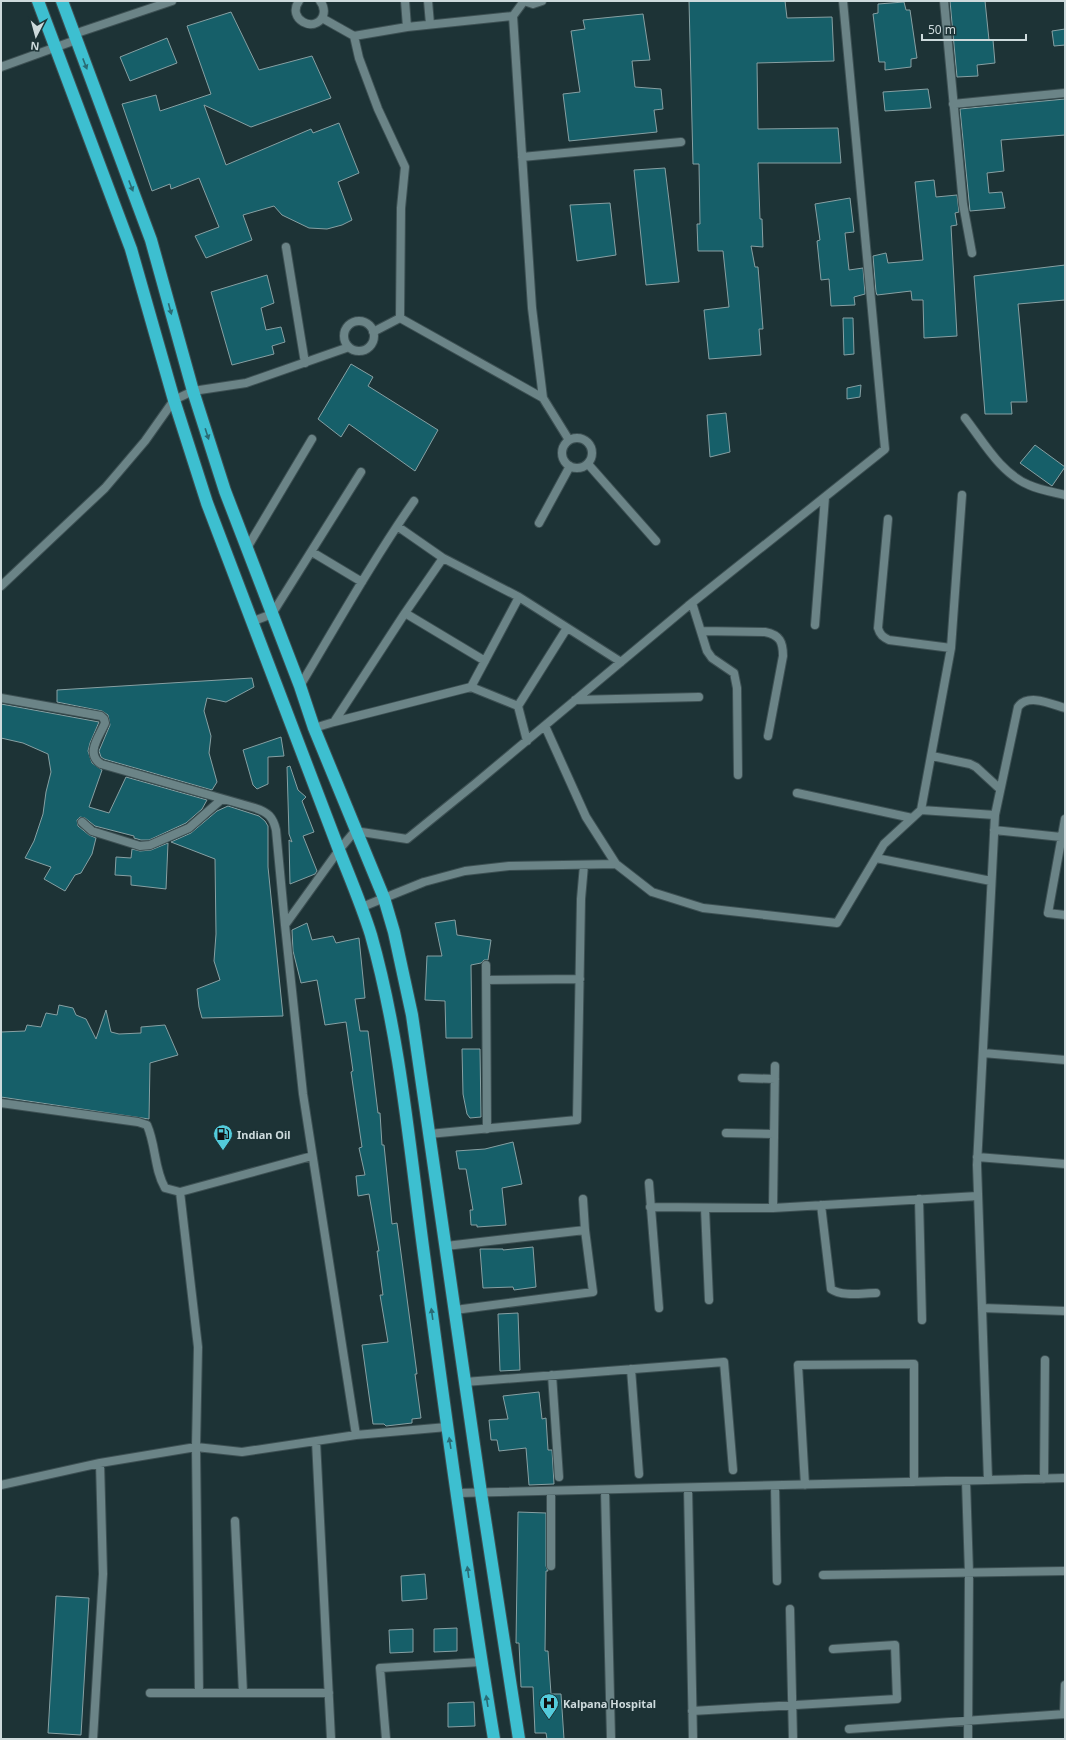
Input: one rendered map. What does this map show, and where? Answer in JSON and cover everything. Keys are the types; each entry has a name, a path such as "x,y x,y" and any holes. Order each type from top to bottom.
{"highway":[{"path":"38,1 54,48 131,249 174,400 207,503 338,850 362,907 371,937 390,1017 400,1076 447,1427 458,1493 481,1662 494,1739"},
{"path":"62,1 151,240 193,392 225,491 300,686 314,728 384,898 394,932 412,1015 481,1492 519,1739"}],"street":[{"path":"1,67 54,48 75,37 172,1"},
{"path":"296,2 296,12 300,21 314,24 322,18 324,11 320,1"},
{"path":"405,1 407,27"},
{"path":"428,1 430,24"},
{"path":"542,1 533,4 524,1 513,16 532,308 543,398 569,440"},
{"path":"285,926 338,850 355,830 407,839 692,603 885,449 843,1"},
{"path":"944,1 963,204 972,253"},
{"path":"322,18 354,36 430,24 513,16"},
{"path":"354,36 378,109 405,167 401,208 400,318"},
{"path":"954,104 1065,93"},
{"path":"522,157 681,142"},
{"path":"286,247 305,363"},
{"path":"400,318 543,398"},
{"path":"373,332 400,318"},
{"path":"362,322 371,327 373,332 372,342 367,349 358,351 349,347 346,344 344,335 348,326 352,323 362,322"},
{"path":"1,586 105,488 145,441 174,400 193,392 246,383 349,347"},
{"path":"965,418 1002,466 1013,476 1029,485 1065,494"},
{"path":"579,438 588,442 591,446 593,455 588,464 580,468 570,466 563,458 563,448 569,440 579,438"},
{"path":"247,548 312,439"},
{"path":"588,464 656,541"},
{"path":"539,523 570,466"},
{"path":"251,622 272,614 361,472"},
{"path":"545,726 586,817 616,864 652,892 703,908 837,923 884,844 921,810 951,648 962,495"},
{"path":"815,625 825,497"},
{"path":"300,686 362,582 414,501"},
{"path":"888,519 878,628 879,632 883,638 889,640 951,648"},
{"path":"397,526 443,558 519,597 621,662"},
{"path":"312,552 362,582"},
{"path":"334,722 405,613 443,558"},
{"path":"471,687 519,597"},
{"path":"692,603 708,651 712,658 734,673 736,678 738,775"},
{"path":"405,613 485,661"},
{"path":"527,741 518,706 567,628"},
{"path":"701,631 765,632 774,634 781,639 783,656 768,736"},
{"path":"314,728 471,687 518,706"},
{"path":"576,700 699,697"},
{"path":"1,698 101,716 104,719 104,723 93,750 95,761 262,810 269,814 273,820 303,1094 356,1435"},
{"path":"988,1480 977,1157 995,815 1018,707 1021,703 1030,700 1065,708"},
{"path":"932,756 970,764 976,767 1000,790"},
{"path":"797,793 912,818"},
{"path":"82,822 92,831 140,846 150,846 189,828 222,799"},
{"path":"921,810 995,815"},
{"path":"1065,819 1048,913 1065,914"},
{"path":"994,830 1061,837"},
{"path":"876,858 991,881"},
{"path":"362,907 424,882 464,871 509,866 616,864"},
{"path":"430,1134 577,1120 581,899 584,865"},
{"path":"486,966 487,1129"},
{"path":"486,980 580,979"},
{"path":"982,1053 1065,1060"},
{"path":"773,1208 775,1066"},
{"path":"742,1078 775,1079"},
{"path":"1,1103 138,1122 147,1125 152,1137 161,1181 165,1188 180,1192 312,1156"},
{"path":"726,1133 774,1134"},
{"path":"977,1157 1065,1164"},
{"path":"649,1183 659,1308"},
{"path":"180,1192 198,1347 196,1447 199,1693"},
{"path":"650,1208 773,1208 978,1196"},
{"path":"455,1310 593,1292 585,1230 583,1199"},
{"path":"919,1199 922,1320"},
{"path":"821,1205 831,1289 835,1292 842,1293 876,1293"},
{"path":"705,1208 708,1300"},
{"path":"446,1246 585,1230"},
{"path":"982,1308 1065,1310"},
{"path":"1044,1479 1045,1360"},
{"path":"465,1382 724,1362 733,1470"},
{"path":"805,1485 798,1365 914,1364 914,1482"},
{"path":"631,1369 639,1474"},
{"path":"552,1375 559,1477"},
{"path":"1,1484 100,1463 196,1447 242,1452 356,1435 447,1427"},
{"path":"316,1441 331,1739"},
{"path":"93,1739 103,1574 100,1463"},
{"path":"458,1493 1065,1478"},
{"path":"966,1481 969,1573 968,1739"},
{"path":"775,1486 777,1581"},
{"path":"688,1488 693,1739"},
{"path":"605,1490 610,1739"},
{"path":"551,1491 551,1566"},
{"path":"235,1521 243,1693"},
{"path":"823,1574 1065,1571"},
{"path":"790,1609 793,1739"},
{"path":"692,1711 897,1699 895,1645 833,1649"},
{"path":"386,1739 380,1668 481,1662"},
{"path":"849,1729 1064,1714 1065,1685"},
{"path":"150,1693 329,1693"}],"building":[{"path":"689,1 785,1 787,18 832,17 834,61 757,63 758,129 838,128 841,163 758,163 760,219 762,219 763,247 751,246 755,267 758,267 763,329 759,329 761,355 709,359 704,310 729,307 723,251 698,251 697,224 700,224 699,164 693,164"},
{"path":"950,1 985,1 989,40 993,40 995,63 977,65 978,76 957,77"},
{"path":"904,2 906,10 910,10 917,58 911,59 911,67 885,70 885,62 879,62 873,14 878,13 878,4"},
{"path":"231,12 259,70 312,56 331,98 251,127 204,105 226,165 311,129 313,133 339,123 359,173 338,182 352,220 342,225 327,229 309,228 282,215 274,206 243,215 252,240 206,258 195,236 219,227 199,178 171,189 170,184 152,191 122,104 156,95 160,111 211,94 187,26"},
{"path":"643,14 650,60 632,61 635,87 661,89 663,109 654,110 657,132 569,141 563,94 580,92 571,31 585,29 583,20"},
{"path":"1065,29 1065,45 1054,46 1052,31"},
{"path":"167,38 177,63 130,81 120,57"},
{"path":"928,89 931,108 885,111 883,92"},
{"path":"1065,99 1065,135 1001,140 1004,171 987,173 989,193 1002,192 1005,208 970,211 960,109"},
{"path":"665,168 679,282 646,285 634,170"},
{"path":"934,180 936,197 957,195 959,212 955,213 957,225 951,226 957,336 924,338 923,300 912,300 911,291 877,295 873,256 886,253 888,263 923,260 915,182"},
{"path":"850,198 854,232 845,233 849,270 863,268 865,294 854,297 855,305 831,306 829,279 821,280 817,241 820,240 815,204"},
{"path":"610,203 616,255 577,261 570,205"},
{"path":"1065,265 1065,300 1018,304 1027,402 1011,402 1012,414 985,414 974,276"},
{"path":"267,275 274,303 261,308 266,330 281,327 285,342 272,346 274,354 232,365 211,292"},
{"path":"843,318 853,318 854,354 844,355"},
{"path":"351,364 373,377 368,386 438,430 415,471 349,424 341,437 318,419"},
{"path":"861,385 860,397 847,399 847,388"},
{"path":"726,413 730,452 710,457 707,415"},
{"path":"1035,445 1065,467 1052,486 1020,463"},
{"path":"252,678 254,687 226,702 207,698 204,711 211,736 209,753 217,782 212,790 104,759 101,757 99,751 110,725 108,715 102,711 57,702 57,690"},
{"path":"1,704 99,722 88,751 92,763 102,770 89,807 109,813 126,777 207,800 202,809 186,823 149,840 141,840 134,838 134,836 95,826 85,818 80,817 77,820 78,826 89,835 96,838 92,854 81,873 75,875 65,891 44,879 51,867 25,858 34,841 43,814 51,772 48,754 23,743 1,738"},
{"path":"281,737 284,756 268,757 268,784 257,789 253,785 243,750"},
{"path":"290,766 298,790 306,797 302,801 314,832 303,836 317,871 315,874 290,884 289,840 292,842 289,834 287,767"},
{"path":"228,806 259,816 268,826 268,867 283,1016 202,1018 199,1007 197,989 220,980 214,961 216,934 215,859 171,842 191,833 217,811"},
{"path":"168,843 166,889 131,885 131,876 115,875 116,857 131,858 132,849 140,851 151,850"},
{"path":"455,920 457,935 491,940 488,960 471,965 472,1038 446,1038 445,1001 425,1000 427,956 442,956 435,923"},
{"path":"307,923 312,940 333,936 336,943 359,938 365,998 355,999 360,1031 368,1031 378,1113 380,1113 382,1145 384,1145 392,1224 397,1223 417,1374 415,1374 421,1418 412,1419 412,1423 386,1426 384,1424 373,1424 362,1345 388,1342 380,1295 383,1295 377,1251 379,1251 369,1194 358,1196 356,1176 365,1175 359,1148 362,1147 351,1072 353,1071 346,1022 325,1025 317,980 301,983 293,951 292,930"},
{"path":"59,1005 73,1008 76,1015 86,1019 96,1039 106,1010 111,1032 119,1034 141,1033 141,1027 165,1025 178,1055 150,1063 149,1119 1,1097 1,1032 25,1031 27,1025 41,1027 46,1013 57,1015"},
{"path":"462,1049 480,1049 481,1117 470,1118 467,1114 463,1094"},
{"path":"513,1142 522,1184 502,1188 506,1225 477,1227 477,1225 471,1225 470,1210 473,1210 466,1169 459,1169 456,1151 485,1149"},
{"path":"533,1247 536,1287 514,1290 513,1287 483,1288 480,1249 503,1250"},
{"path":"518,1313 520,1370 500,1371 498,1314"},
{"path":"539,1392 542,1419 546,1418 548,1450 552,1450 554,1484 529,1485 526,1448 499,1451 497,1440 491,1440 489,1420 508,1419 503,1396"},
{"path":"518,1512 546,1513 546,1566 548,1571 546,1571 545,1651 548,1651 551,1694 561,1694 564,1739 547,1739 546,1733 535,1733 533,1687 521,1687 519,1643 516,1643"},
{"path":"425,1574 427,1599 402,1601 401,1576"},
{"path":"56,1596 89,1598 81,1735 48,1733"},
{"path":"457,1628 457,1651 434,1652 434,1629"},
{"path":"413,1629 413,1652 390,1653 389,1630"},
{"path":"474,1702 475,1726 448,1727 448,1703"}],"place":[{"name":"Indian Oil","path":"223,1151"},
{"name":"Kalpana Hospital","path":"549,1720"}]}
